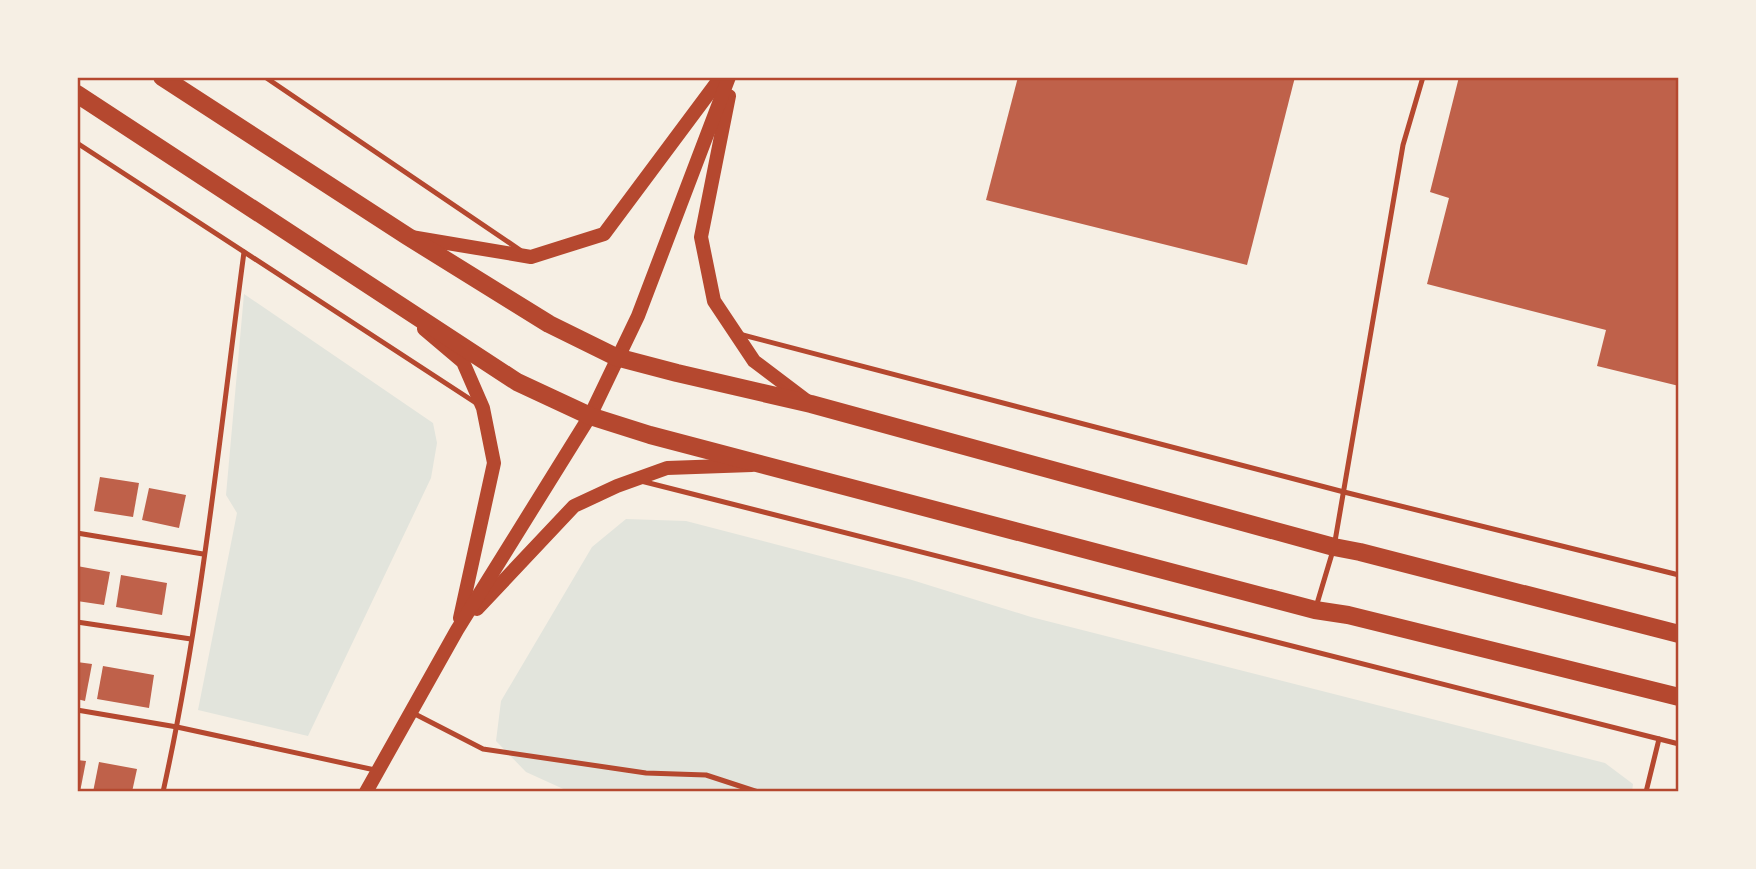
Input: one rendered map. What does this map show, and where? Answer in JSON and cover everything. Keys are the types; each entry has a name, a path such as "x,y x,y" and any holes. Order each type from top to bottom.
{"main road":[{"path":"162,77 407,236 549,324 616,357 811,404 1334,547 1679,634"},
{"path":"407,236 531,257 604,234 721,77"},
{"path":"731,77 701,237 715,300 754,361 811,404"},
{"path":"366,792 457,630 590,416 638,316 731,77"},
{"path":"77,94 517,382 590,416 762,465 1315,610 1348,615 1679,697"},
{"path":"380,293 463,362 483,408 494,463 457,630"},
{"path":"457,630 574,506 667,468 762,465"}],"lane":[{"path":"265,77 531,257"},
{"path":"1315,610 1334,547 1403,145 1423,77"},
{"path":"77,143 483,408"},
{"path":"163,792 191,639 244,252"},
{"path":"736,334 1344,492 1679,575"},
{"path":"635,480 1679,744"},
{"path":"77,533 203,554"},
{"path":"77,622 191,639"},
{"path":"77,710 177,727 378,770"},
{"path":"411,712 483,750 646,773 706,775 758,792"},
{"path":"1646,792 1659,739"}],"shaded area":[{"path":"244,294 433,423 437,443 431,478 308,736 198,710 237,513 226,495"},
{"path":"626,519 686,521 912,580 1031,617 1605,763 1633,784 1632,792 570,792 526,772 496,741 501,701 592,547"}],"building":[{"path":"1018,77 1295,77 1247,265 986,200"},
{"path":"1459,77 1679,77 1679,386 1597,366 1606,330 1427,284 1449,198 1430,192"},
{"path":"100,477 139,483 133,517 94,511"},
{"path":"149,488 186,495 179,528 142,520"},
{"path":"77,566 110,572 104,605 77,601"},
{"path":"121,575 167,583 162,615 116,607"},
{"path":"77,662 92,664 85,701 77,699"},
{"path":"103,666 154,675 149,708 97,699"},
{"path":"77,760 86,761 80,792 77,791"},
{"path":"99,762 137,769 132,792 93,792"}]}
